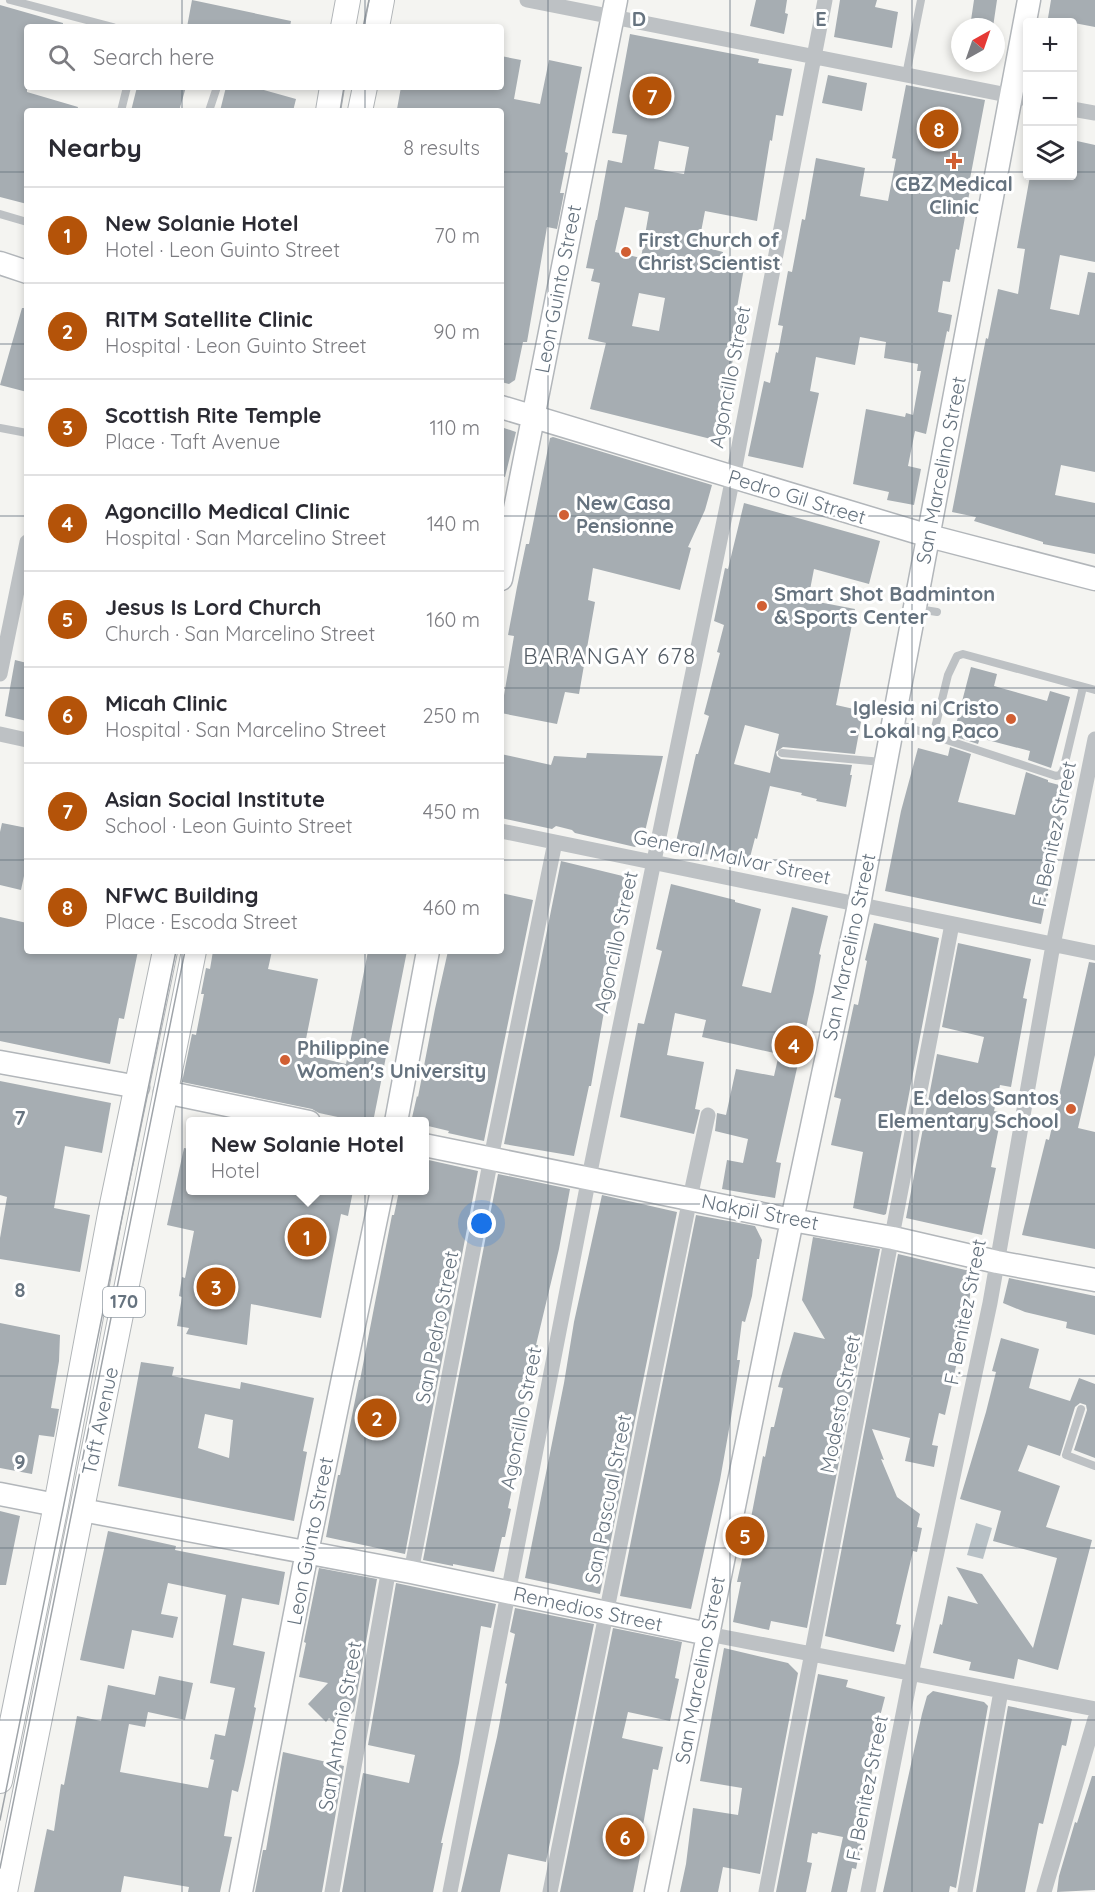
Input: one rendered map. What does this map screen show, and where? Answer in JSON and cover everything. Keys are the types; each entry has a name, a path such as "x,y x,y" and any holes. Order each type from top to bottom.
{"main road":[{"path":"344,24 348,0"},
{"path":"378,24 382,0"},
{"path":"328,108 332,90"},
{"path":"361,108 364,90"},
{"name":"Taft Avenue","path":"0,1781 56,1505 108,1225 164,954"},
{"name":"Taft Avenue","path":"5,1892 193,954"}],"street":[{"path":"527,0 614,8 814,56 1019,97"},
{"name":"Agoncillo Street","path":"450,1892 589,1177 733,477 825,0"},
{"name":"San Marcelino Street","path":"656,1892 792,1220 859,905 914,608 1019,97 1029,0"},
{"name":"Leon Guinto Street","path":"504,559 614,8"},
{"path":"1077,109 1095,113"},
{"path":"0,263 24,271"},
{"name":"Pedro Gil Street","path":"504,408 997,557 1095,579"},
{"path":"0,674 24,557"},
{"path":"0,734 24,739"},
{"name":"F. Benitez Street","path":"868,1892 997,1262 1053,945 1095,739"},
{"name":"General Malvar Street","path":"504,832 1095,953"},
{"name":"San Pedro Street","path":"400,1570 491,1158 555,842"},
{"name":"Modesto Street","path":"766,1892 952,924"},
{"path":"397,1117 428,954"},
{"path":"0,1062 138,1087"},
{"path":"165,1092 285,1117"},
{"name":"San Pascual Street","path":"550,1892 708,1115"},
{"name":"Nakpil Street","path":"429,1146 1095,1280"},
{"name":"Leon Guinto Street","path":"242,1892 307,1552 381,1195"},
{"path":"0,1494 56,1505"},
{"name":"Remedios Street","path":"82,1510 400,1570 606,1614 1095,1709"},
{"name":"San Antonio Street","path":"332,1892 400,1570"},
{"path":"965,1892 1001,1691"},
{"path":"1044,1892 1090,1755 1095,1719"}],"lane":[{"path":"10,0 102,24"},
{"path":"906,75 921,0"},
{"path":"122,108 126,90"},
{"path":"210,108 216,90"},
{"path":"0,214 24,221"},
{"path":"0,428 24,432"},
{"path":"914,608 937,612"},
{"path":"933,736 948,675 957,656 963,654 1095,690"},
{"path":"893,722 1056,776 1063,771 1083,687"},
{"path":"782,753 886,763"},
{"path":"1081,1409 1066,1455 1095,1466"}],"shaded area":[{"path":"976,1523 992,1528 983,1559 967,1555"}],"building":[{"path":"192,0 291,21 290,24 188,24"},
{"path":"756,0 787,0 785,13 788,14 784,34 750,26"},
{"path":"840,0 877,0 875,7 898,12 892,48 834,37"},
{"path":"974,0 997,0 994,18 971,18"},
{"path":"1051,0 1095,0 1095,27 1077,24 1077,18 1048,18"},
{"path":"0,5 63,23 24,24 24,90 78,107 24,108 24,203 0,197"},
{"path":"630,34 759,59 758,63 792,69 783,116 776,115 772,141 770,140 757,221 705,211 700,237 709,239 708,248 723,252 721,263 744,268 736,313 740,313 733,345 736,346 715,440 590,409 606,343 588,339 600,283 591,281 594,269 586,268 608,160 622,163 627,135 612,133","holes":["659,141 689,147 684,174 654,169","625,207 649,212 641,258 615,252","639,293 665,298 659,331 632,326"]},
{"path":"504,57 521,60 514,99 540,104 549,60 582,67 565,152 568,153 560,193 564,193 557,229 547,227 527,342 523,342 515,380 509,384 504,383 504,108 397,108 400,90 504,90"},
{"path":"828,75 867,83 862,111 822,103"},
{"path":"906,85 985,100 959,250 956,249 950,282 943,281 938,312 952,315 949,332 947,331 926,434 915,431 908,466 921,469 914,505 887,500 889,492 853,484 866,409 905,417 906,413 913,415 921,371 917,371 918,364 884,358 886,342 860,337 855,365 816,357 810,391 819,393 803,468 748,456 764,381 770,383 776,352 778,353 783,326 778,325 788,271 792,272 802,219 805,220 816,158 865,168 860,196 888,201 896,159 892,158"},
{"path":"136,90 185,90 180,108 132,108"},
{"path":"225,90 264,90 296,99 294,108 221,108"},
{"path":"1077,141 1095,145 1095,262 1060,255 1050,309 1079,315 1088,272 1095,273 1095,472 1061,465 1055,495 1095,503 1095,554 1043,544 1043,542 974,521 976,517 952,512 986,338 988,339 998,289 1018,294 1025,249 1017,248 1029,180 1077,180"},
{"path":"22,308 24,308 24,391 0,385"},
{"path":"504,428 516,432 504,477"},
{"path":"550,438 712,485 705,510 688,547 691,548 680,590 593,568 588,600 595,602 579,694 565,692 557,724 504,714 504,695 514,636 508,635"},
{"path":"744,503 880,541 869,584 814,569 808,600 855,609 836,705 863,711 855,754 783,747 776,752 781,759 852,765 846,807 816,801 817,799 801,795 802,793 770,786 748,865 675,846 696,754 698,754 709,716 704,714 720,653 717,652 724,625 714,621 725,568 728,569","holes":["745,725 779,734 770,773 734,764"]},
{"path":"15,660 24,662 24,720 5,716"},
{"name":"Iglesia ni Cristo - Lokal ng Paco","path":"971,667 997,674 994,686 1047,701 1050,691 1070,697 1051,768 1028,760 1030,751 980,738 978,744 953,736"},
{"path":"950,747 971,754 958,802 1015,815 1026,772 1048,780 1048,782 1070,788 1053,855 1055,855 1041,924 885,891 901,811 918,748 948,756"},
{"path":"587,753 663,756 642,844 635,847 575,833 556,826 552,829 504,819 504,755 551,765 554,756 586,758"},
{"path":"2,823 24,827 24,876 21,890 0,885"},
{"path":"561,861 635,879 631,902 626,901 616,943 591,1086 589,1086 574,1156 504,1144"},
{"path":"671,884 761,909 742,986 771,993 792,907 828,916 819,954 821,955 814,992 776,1162 781,1163 775,1198 722,1189 727,1160 743,1163 748,1139 715,1131 717,1113 726,1115 736,1069 774,1076 779,1054 702,1037 706,1020 675,1013 667,1055 704,1062 695,1109 700,1110 694,1134 620,1117 638,1023 644,1024 662,951 656,949"},
{"path":"504,894 533,900 484,1141 429,1126 429,1117 412,1117 447,954 504,954"},
{"path":"0,917 24,922 24,954 137,954 124,1019 119,1018 110,1064 0,1041"},
{"path":"874,923 939,938 884,1215 853,1208 863,1152 831,1145 841,1099 834,1097 854,1004 858,1005"},
{"path":"958,943 1031,959 1023,998 1027,999 1011,1087 1000,1085 994,1111 999,1112 996,1126 999,1127 991,1167 996,1168 982,1235 906,1218 937,1054 978,1063 984,1037 942,1027"},
{"name":"Philippine Women's University","path":"212,954 271,954 268,969 318,979 303,1054 346,1064 367,954 406,954 374,1117 338,1117 312,1109 182,1082 192,1034 196,1035 204,994 201,994 206,968 210,969"},
{"name":"E. delos Santos Elementary School","path":"1089,962 1095,963 1095,1055 1078,1128 1095,1132 1095,1249 1022,1235 1046,1139 1049,1140"},
{"path":"0,1081 111,1103 102,1153 65,1146 54,1208 90,1215 80,1272 0,1259 0,1238 7,1197 0,1195"},
{"path":"184,1148 186,1148 186,1195 352,1195 348,1216 341,1214 321,1318 251,1304 247,1345 186,1334 189,1328 177,1326 182,1297 179,1296 182,1277 185,1278 194,1231 167,1225"},
{"path":"429,1160 478,1171 405,1554 326,1537 392,1215 394,1215 398,1195 429,1195"},
{"path":"498,1174 570,1189 515,1448 517,1448 512,1474 515,1475 508,1508 511,1509 494,1572 423,1560"},
{"path":"602,1195 677,1212 600,1594 525,1578 574,1322"},
{"path":"696,1215 755,1226 762,1240 752,1296 745,1322 742,1321 737,1360 740,1360 731,1418 720,1480 691,1609 620,1596"},
{"path":"813,1237 880,1249 807,1628 771,1621 769,1630 733,1622 741,1582 737,1582 743,1555 747,1555 753,1524 750,1523 763,1456 765,1457 771,1427 774,1427 783,1388 778,1387 794,1332 825,1339 802,1300"},
{"path":"898,1254 974,1272 964,1331 945,1415 939,1413 932,1445 938,1446 934,1467 905,1461 910,1438 872,1429 884,1460 881,1459 897,1497 920,1514 917,1527 922,1528 917,1552 913,1551 896,1624 901,1625 894,1652 825,1636"},
{"path":"1009,1278 1095,1296 1095,1335 1066,1328 1067,1322 1025,1312 1003,1303"},
{"path":"0,1323 60,1335 59,1361 51,1408 59,1409 54,1437 39,1435 32,1474 0,1468"},
{"path":"1001,1338 1039,1349 1029,1388 1070,1401 1079,1378 1095,1384 1095,1458 1074,1450 1087,1410 1086,1405 1080,1403 1075,1407 1060,1456 1028,1445 1018,1471 1060,1486 1046,1527 1092,1540 1058,1670 1018,1659 1014,1679 969,1670 971,1662 933,1653 948,1596 978,1604 956,1567 982,1574 1033,1648 1057,1558 993,1541 1001,1511 960,1499 986,1412 996,1372 992,1371"},
{"path":"141,1362 174,1367 172,1376 240,1389 241,1382 314,1398 303,1451 307,1452 294,1521 118,1486","holes":["205,1414 233,1420 229,1458 198,1448"]},
{"path":"0,1511 20,1516 6,1585 0,1585"},
{"path":"108,1531 176,1546 175,1550 285,1572 279,1605 242,1598 233,1645 265,1652 238,1792 232,1790 224,1836 232,1837 220,1892 188,1892 189,1887 124,1876 121,1892 34,1892 47,1829 54,1831 61,1784 64,1785 77,1716 101,1721 108,1685 155,1695 159,1676 193,1683 185,1720 148,1712 145,1727 129,1724 120,1772 208,1788 214,1760 210,1759 215,1734 225,1736 235,1688 210,1683 226,1595 168,1583 161,1614 178,1617 173,1638 132,1630 124,1669 80,1660"},
{"path":"319,1568 377,1579 354,1711 338,1727 329,1718 326,1722 308,1704 328,1683 299,1677"},
{"path":"396,1583 496,1604 491,1628 481,1626 459,1763 441,1843 443,1843 433,1892 342,1892 363,1773 409,1783 415,1755 368,1745"},
{"path":"515,1608 594,1624 546,1862 508,1854 500,1892 461,1892 497,1737 515,1634 510,1632"},
{"path":"613,1628 682,1642 675,1678 679,1679 670,1721 628,1712 622,1738 663,1747 658,1770 653,1769 642,1831 645,1831 633,1892 560,1892"},
{"path":"724,1648 788,1663 798,1673 760,1874 723,1867 718,1892 680,1892 693,1808 738,1815 742,1788 700,1781"},
{"path":"818,1674 848,1680 846,1687 885,1697 876,1732 880,1733 857,1843 861,1844 856,1869 852,1868 847,1892 831,1892 843,1837 818,1832 817,1834 812,1833 807,1862 812,1863 806,1892 776,1892"},
{"path":"933,1691 984,1702 988,1706 956,1888 950,1886 949,1892 883,1892 922,1714 927,1696"},
{"path":"1008,1706 1072,1719 1066,1746 1062,1745 1043,1824 1039,1823 1025,1892 976,1892"},
{"path":"283,1752 344,1766 322,1892 255,1892 263,1850 266,1850"},
{"path":"1092,1776 1095,1776 1095,1890 1057,1892 1059,1876 1075,1822 1077,1823"}],"tram line":[{"path":"364,24 369,0"},
{"path":"340,108 344,90"},
{"path":"0,1820 175,954"},
{"path":"0,1868 184,954"}],"place":[{"name":"Asian Social Institute","path":"652,96"},
{"name":"NFWC Building","path":"939,129"},
{"name":"CBZ Medical Clinic","path":"954,161"},
{"name":"First Church of Christ Scientist","path":"626,252"},
{"name":"New Casa Pensionne","path":"564,515"},
{"name":"Smart Shot Badminton & Sports Center","path":"762,606"},
{"name":"Iglesia ni Cristo - Lokal ng Paco","path":"1011,719"},
{"name":"Agoncillo Medical Clinic","path":"794,1045"},
{"name":"Philippine Women's University","path":"285,1060"},
{"name":"E. delos Santos Elementary School","path":"1071,1109"},
{"name":"New Solanie Hotel","path":"307,1237"},
{"name":"Scottish Rite Temple","path":"216,1287"},
{"name":"RITM Satellite Clinic","path":"377,1418"},
{"name":"Jesus Is Lord Church","path":"745,1536"},
{"name":"Micah Clinic","path":"625,1837"}],"district":[{"name":"BARANGAY 678","path":"610,656"}]}
